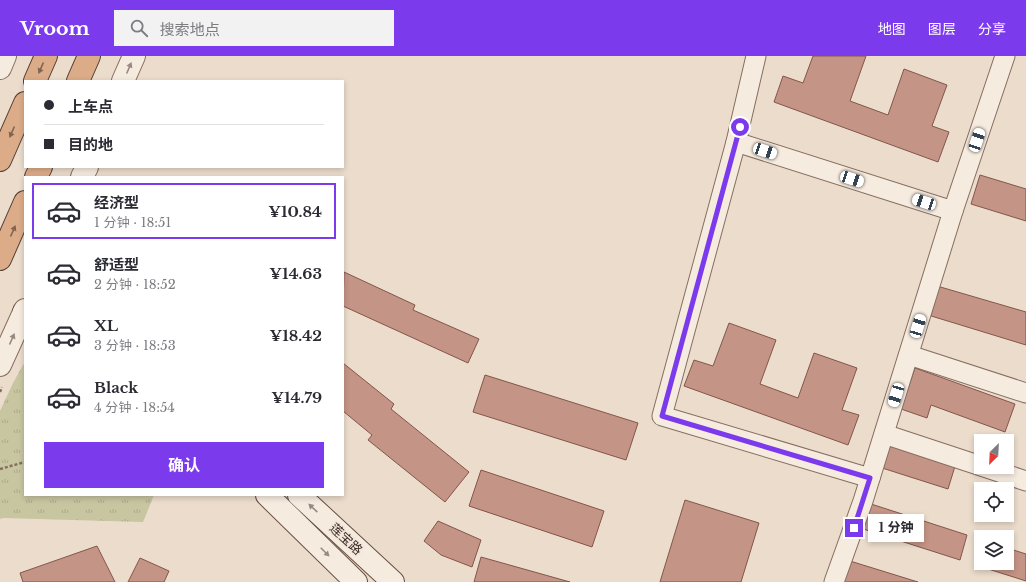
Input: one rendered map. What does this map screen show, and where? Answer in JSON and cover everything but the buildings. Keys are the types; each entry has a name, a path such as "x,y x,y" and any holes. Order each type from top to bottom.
{"highway":[{"path":"35,80 46,56"},
{"path":"78,80 90,56"},
{"path":"0,160 24,106"},
{"path":"0,259 24,204"}],"main road":[{"path":"0,68 5,56"},
{"path":"123,80 134,56"},
{"path":"0,366 24,313"},
{"name":"莲宝路","path":"269,496 356,582"},
{"name":"莲宝路","path":"300,496 393,582"}],"street":[{"path":"756,56 736,142 662,416 870,478"},
{"path":"834,582 870,478 953,211 1005,56"},
{"path":"736,142 953,211"},
{"path":"909,355 1026,393"},
{"path":"884,434 974,464"},
{"path":"1005,474 1026,481"}],"path":[{"path":"0,392 2,387"},
{"path":"0,469 24,462"}],"green space":[{"path":"24,364 24,496 154,496 143,522 0,519 0,411"}],"route":[{"path":"740,127 662,416 870,478 854,528"}]}
